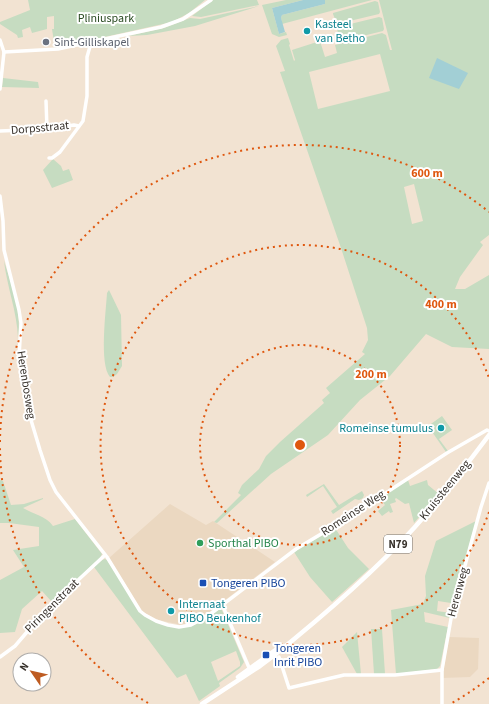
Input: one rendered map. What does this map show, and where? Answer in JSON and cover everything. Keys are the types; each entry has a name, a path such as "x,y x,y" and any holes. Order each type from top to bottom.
{"main road":[{"name":"Kruissteenweg","path":"202,704 293,639 344,597 398,545 451,486 489,435"}],"street":[{"path":"4,52 58,49 173,24 211,0"},
{"path":"0,40 4,52 0,89"},
{"path":"49,158 52,158 60,152 82,121 87,96 87,57 91,43"},
{"path":"46,101 48,129"},
{"name":"Dorpsstraat","path":"0,131 48,129 74,125 79,126"},
{"name":"Herenbosweg","path":"0,196 5,260 21,323 19,357 31,420 50,480 56,492 106,555 140,611 145,615 156,621 179,626 191,625 209,615 222,604"},
{"name":"Romeinse Weg","path":"222,604 296,549 346,519 447,453 487,430 489,431"},
{"name":"Herenweg","path":"442,704 442,670 452,613 489,483"},
{"path":"484,497 489,497"},
{"name":"Piringenstraat","path":"0,657 15,646 45,611 106,555"},
{"path":"222,604 250,671"},
{"path":"278,657 289,688 344,675 395,675 442,670"}],"shaded area":[{"path":"170,504 206,525 213,521 275,562 208,613 194,621 182,625 158,620 143,612 109,558"},
{"path":"449,637 479,638 478,669 470,677 442,678"}],"green space":[{"name":"Pliniuspark","path":"28,0 205,0 189,13 172,22 55,48 52,29 54,29 54,16 47,17 47,29 32,33 30,27 22,30 23,37 18,38 17,35 0,24 0,22 30,10"},
{"path":"213,0 257,0 259,5 201,17 192,16"},
{"path":"286,0 303,0 272,8 279,34 286,32 287,35 279,37 272,34 262,5"},
{"path":"325,0 372,0 282,24 282,15 325,4"},
{"path":"379,0 489,0 489,235 480,242 483,245 460,277 455,289 465,289 489,275 489,349 452,347 426,334 390,376 360,400 328,435 271,474 217,523 214,522 241,495 238,493 242,485 259,469 266,456 324,403 322,400 330,393 326,388 365,354 362,352 368,340 367,328 341,248 280,72 285,71 276,46 281,40 288,38 294,61 292,50 320,41 325,57 337,53 335,45 382,33 386,35 390,50 392,50","holes":["380,54 390,91 318,109 309,72","414,184 423,221 412,224 404,187"]},
{"path":"375,1 378,2 379,14 337,24 333,13"},
{"path":"259,6 195,26 147,35 128,36 164,28 190,18 200,19"},
{"path":"379,17 382,18 383,31 342,41 340,40 337,29 338,27"},
{"path":"3,78 38,82 39,88 2,87"},
{"path":"53,159 61,166 63,171 69,169 73,180 52,188 43,170"},
{"path":"4,261 13,289 19,319 18,338 16,319"},
{"path":"109,290 121,315 122,366 113,377 110,377 107,370 104,349 107,293"},
{"path":"442,416 452,430 439,439 448,451 446,452 428,426"},
{"path":"0,480 3,481 11,505 24,504 43,498 23,508 43,517 53,526 75,519 102,554 100,558 52,602 42,591 22,609 15,632 0,633 0,580 24,567 13,550 39,546 39,527 0,523"},
{"path":"408,480 410,486 427,480 428,485 439,494 414,523 409,503 405,504 396,498 396,502 390,504 393,512 390,513 389,511 382,516 378,511 385,505 379,498"},
{"path":"324,484 339,505 362,491 364,495 363,498 359,500 355,499 333,514 331,511 337,507 323,486 307,497 306,495"},
{"path":"476,521 451,611 449,611 451,603 438,601 437,611 451,613 450,618 424,612 425,622 448,627 440,666 437,669 396,674 391,610 423,604 426,596 425,576 436,541"},
{"path":"335,528 348,548 369,569 332,602 310,577 294,552"},
{"path":"102,560 107,560 142,614 177,628 194,625 206,619 221,608 244,662 240,668 219,683 220,686 199,701 186,674 177,678 94,567","holes":["236,651 240,666 218,681 211,662"]},
{"path":"371,629 382,629 385,674 374,674"},
{"path":"357,632 361,674 357,674 342,647"}],"water":[{"path":"303,0 325,0 325,4 282,15 281,18 285,32 279,34 272,8"},
{"path":"437,58 468,73 459,89 429,78"}],"place":[{"name":"Kasteel van Betho","path":"307,31"},
{"name":"Sint-Gilliskapel","path":"46,42"},
{"name":"Romeinse tumulus","path":"441,428"},
{"name":"Sporthal PIBO","path":"200,543"},
{"name":"Tongeren PIBO","path":"203,583"},
{"name":"Internaat PIBO Beukenhof","path":"171,611"},
{"name":"Tongeren Inrit PIBO","path":"266,655"}]}
